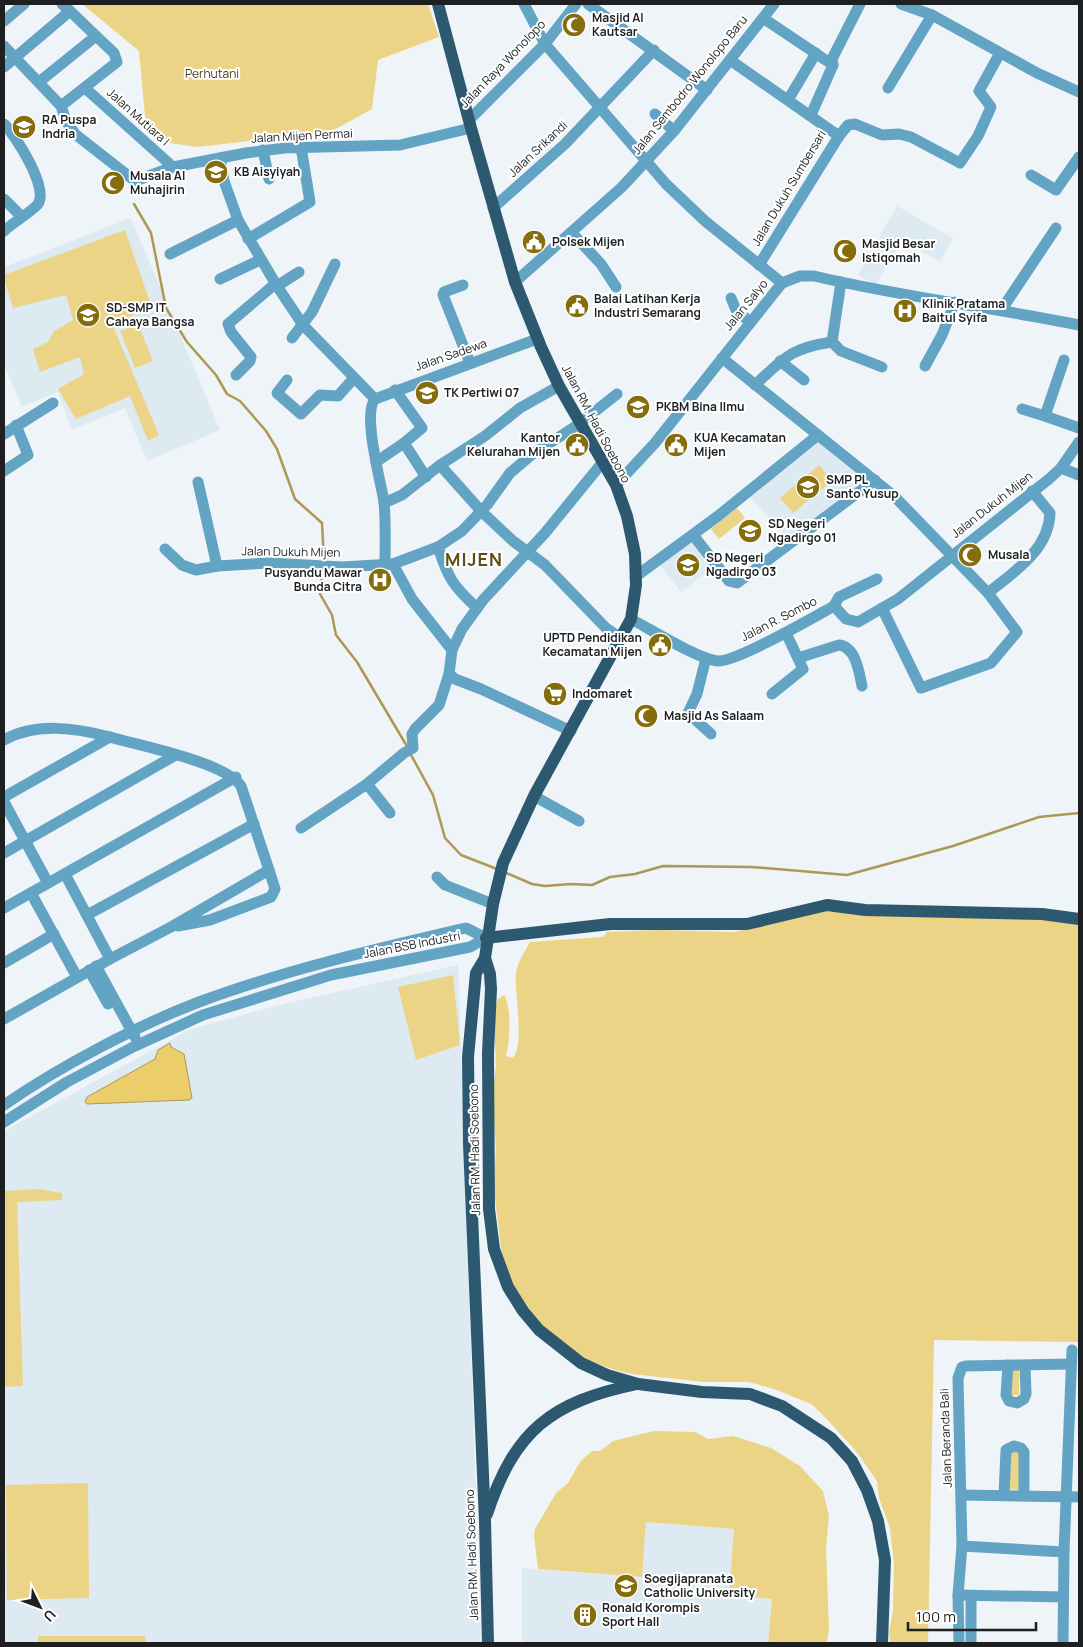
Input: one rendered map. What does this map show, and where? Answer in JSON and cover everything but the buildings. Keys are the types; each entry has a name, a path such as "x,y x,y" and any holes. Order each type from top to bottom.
{"main road":[{"name":"Jalan RM. Hadi Soebono","path":"440,4 470,124 516,282 559,386 579,424 616,485 632,537 636,577 631,619 622,639 534,796 498,876 486,938 485,958 490,974 491,990 488,1053 489,1209 494,1250 508,1288 539,1330 561,1350 581,1363 607,1375 638,1384 702,1392 750,1394 782,1406 830,1438 852,1461 867,1490 878,1522 885,1560 882,1643"},
{"path":"486,938 610,924 747,924 827,905 865,910 1042,914 1079,919"},
{"name":"Jalan RM. Hadi Soebono","path":"485,958 476,973 468,1057 469,1144 485,1522 488,1643"},
{"path":"485,1522 499,1480 516,1451 532,1432 560,1410 580,1399 638,1384"}],"street":[{"path":"4,21 24,4"},
{"name":"Jalan Dukuh Sumbersari","path":"524,4 545,44 666,184 705,221 782,283"},
{"name":"Jalan Raya Wonolopo","path":"470,124 545,44 576,4"},
{"path":"588,4 707,90"},
{"name":"Jalan Sembodro Wonolopo Baru","path":"516,282 622,187 674,131 774,4"},
{"path":"811,115 833,64 832,59 860,4"},
{"path":"901,4 927,10 1037,73 1079,92"},
{"path":"4,46 18,60 39,82 61,106 117,61 114,53 66,7 18,60 5,70"},
{"path":"888,88 927,10"},
{"path":"763,18 833,64"},
{"path":"39,82 96,36"},
{"name":"Jalan Srikandi","path":"493,208 524,182 600,109 654,50"},
{"path":"788,100 816,53"},
{"path":"839,136 848,125 856,124 882,135 899,134 910,137 960,163 973,145 990,111 990,104 980,95 979,91 1000,53"},
{"name":"Jalan Dukuh Sumbersari","path":"730,60 839,136 759,265"},
{"name":"Jalan Mutiara I","path":"85,88 172,167"},
{"name":"Jalan Mijen Permai","path":"61,106 66,121 76,134 137,182 172,167 263,150 301,147 400,145 470,124"},
{"path":"655,114 674,131"},
{"path":"4,124 13,133 40,187 41,197 37,206 21,216 4,231"},
{"path":"4,141 13,133"},
{"path":"248,239 304,208 310,202 301,147"},
{"path":"263,150 269,179"},
{"path":"1031,175 1056,190 1079,157"},
{"path":"220,158 224,181 238,220 276,285 303,325 375,399 372,402 371,428 384,503 389,565 412,599 452,650"},
{"path":"4,199 21,216"},
{"path":"170,254 238,220"},
{"path":"1002,309 1056,228"},
{"path":"572,233 601,264 616,287"},
{"path":"220,279 260,260"},
{"path":"292,338 312,312 335,264"},
{"path":"236,375 250,361 251,357 231,332 228,324 276,285 299,272"},
{"name":"Jalan Salyo","path":"616,485 638,463 782,283 800,276 814,276 1002,309 1079,325"},
{"path":"832,342 841,282"},
{"path":"463,285 444,292 443,295 470,363"},
{"path":"731,298 736,310 750,322"},
{"path":"925,366 942,335 955,302"},
{"name":"Jalan Sadewa","path":"375,399 395,390 538,339"},
{"path":"755,385 780,361 808,346 832,342"},
{"path":"832,342 841,351 882,367"},
{"name":"Jalan Dukuh Mijen","path":"722,358 894,496 952,555 1061,468 1079,442"},
{"path":"1045,416 1064,360"},
{"path":"780,361 804,380"},
{"path":"286,380 277,392 301,414 320,395 338,396 354,378"},
{"path":"384,503 402,495 440,465 485,436 520,408 559,386"},
{"path":"376,462 404,444 422,428 395,390"},
{"name":"Jalan Dukuh Mijen","path":"165,549 188,568 269,563 342,567 389,565 438,547 462,531 482,511 510,473 530,456 579,424 617,394"},
{"path":"4,434 53,403"},
{"path":"1022,409 1079,428"},
{"path":"4,471 28,454 16,425"},
{"path":"636,577 693,535 818,435"},
{"path":"404,444 426,477"},
{"path":"302,828 367,784 408,751 412,734 439,705 449,674 452,650 462,629 477,608 602,463"},
{"path":"440,465 482,511 545,566 606,628 622,639"},
{"path":"1061,468 1079,475"},
{"path":"693,535 729,581 737,583 875,480"},
{"path":"198,482 217,566"},
{"path":"988,593 1032,556 1049,526 1050,513 1032,491"},
{"path":"438,547 445,569 455,588 477,608"},
{"path":"882,608 921,688 991,663 1014,637 1016,630 988,593 952,555"},
{"name":"Jalan R. Sombo","path":"631,619 706,658 723,661 786,633 834,606 852,622 858,622 898,599 952,555"},
{"path":"834,606 839,597 877,579"},
{"path":"772,694 804,669 786,633"},
{"path":"798,658 839,645 844,646 848,648 858,666 862,686"},
{"path":"706,658 697,694 688,713 711,734"},
{"path":"449,674 455,679 481,689 571,731"},
{"path":"4,740 32,730 79,728 222,770 236,777 241,786 270,870 275,890 271,897 210,920 171,927"},
{"path":"4,797 110,737"},
{"path":"4,852 174,756"},
{"path":"4,908 236,777"},
{"path":"367,784 390,813"},
{"path":"534,796 579,821"},
{"path":"4,802 48,883"},
{"path":"87,915 254,824"},
{"path":"4,1019 270,870"},
{"path":"65,874 110,959"},
{"path":"437,876 445,885 493,904"},
{"path":"31,892 78,976"},
{"name":"Jalan BSB Industri","path":"4,1105 60,1070 129,1034 199,1002 331,960 466,928 486,938"},
{"path":"4,963 54,934"},
{"name":"Jalan BSB Industri","path":"4,1122 67,1082 136,1045 203,1015 331,975 470,947 486,938"},
{"path":"93,968 136,1045"},
{"path":"1064,1643 1062,1597 1072,1350"},
{"name":"Jalan Beranda Bali","path":"958,1595 962,1546 958,1390 960,1372 966,1366 1070,1364"},
{"path":"1008,1365 1006,1395 1009,1401 1017,1403 1024,1399 1026,1394 1025,1366"},
{"path":"1004,1495 1006,1450 1014,1446 1021,1448 1024,1452 1024,1495"},
{"name":"Jalan Beranda Bali","path":"962,1495 1079,1497"},
{"path":"962,1546 1064,1552"},
{"path":"959,1643 958,1595 1062,1597"},
{"path":"971,1596 971,1643"}],"shaded area":[{"path":"897,206 953,238 940,262 901,240 876,285 858,275"},
{"name":"SD-SMP IT Cahaya Bangsa","path":"131,218 220,430 147,461 125,408 72,430 58,392 22,407 4,364 4,267"},
{"name":"SMP PL Santo Yusup","path":"818,437 869,480 791,542 748,495"},
{"name":"SD Negeri Ngadirgo 03","path":"695,538 716,565 681,592 660,565"},
{"path":"458,965 481,1643 4,1643 4,1131 191,1029 283,1004"},
{"path":"170,1043 171,1047 184,1054 192,1098 189,1100 87,1104 85,1102 87,1097 155,1059 158,1050"},
{"name":"Soegijapranata Catholic University","path":"646,1522 735,1529 729,1595 772,1598 768,1643 522,1643 522,1568 642,1577"}],"green space":[{"name":"Perhutani","path":"82,4 428,4 439,37 378,60 372,109 330,132 197,147 156,141 145,116 139,51"},
{"path":"125,230 151,305 113,326 159,435 148,441 130,396 76,419 58,389 84,374 80,357 40,372 33,349 48,342 54,331 73,320 66,295 13,308 4,278 4,275"},
{"path":"138,324 153,361 135,368 120,331"},
{"path":"819,465 832,481 793,513 780,498"},
{"path":"737,508 745,518 719,539 711,529"},
{"path":"827,910 1041,919 1079,924 1079,1342 934,1340 928,1643 890,1643 889,1632 893,1610 894,1564 890,1528 879,1498 877,1481 856,1451 811,1404 777,1390 749,1382 704,1382 632,1374 581,1358 561,1346 531,1312 503,1266 494,1189 496,1147 492,1095 496,1067 494,1014 498,999 504,995 507,1000 510,1025 506,1056 513,1058 516,1051 519,1029 516,974 520,961 530,942 603,937 607,932 658,930 734,932"},
{"path":"453,975 460,1045 416,1060 398,987"},
{"path":"39,1189 62,1193 62,1200 17,1202 23,1386 4,1387 4,1191"},
{"path":"1010,1368 1019,1369 1019,1395 1010,1395"},
{"path":"654,1431 695,1432 708,1439 733,1436 771,1448 800,1466 823,1491 829,1516 826,1549 829,1629 827,1643 768,1643 772,1599 729,1595 734,1529 646,1522 642,1577 538,1569 534,1536 535,1529 556,1493 568,1483 580,1462 592,1451 600,1451 613,1441"},
{"path":"1011,1451 1020,1452 1019,1490 1009,1489"},
{"path":"88,1483 89,1598 7,1600 6,1485"},
{"path":"38,1636 146,1636 145,1643 38,1643"}],"waterway":[{"path":"134,204 151,233 166,308 187,342 216,375 227,394 240,401 266,431 277,449 295,499 322,523 324,561"},
{"path":"322,570 320,594 332,615 336,635 357,662 408,748"},
{"path":"410,753 433,795 445,838 461,855 497,869"},
{"path":"504,872 532,884 545,886 592,885 610,877 635,874 663,866 752,867 847,875 953,846 1039,817 1079,813"}],"place":[{"name":"Masjid Al Kautsar","path":"574,25"},
{"name":"RA Puspa Indria","path":"24,127"},
{"name":"KB Aisyiyah","path":"216,172"},
{"name":"Musala Al Muhajirin","path":"113,183"},
{"name":"Polsek Mijen","path":"534,242"},
{"name":"Masjid Besar Istiqomah","path":"845,251"},
{"name":"Balai Latihan Kerja Industri Semarang","path":"577,306"},
{"name":"Klinik Pratama Baitul Syifa","path":"905,311"},
{"name":"SD-SMP IT Cahaya Bangsa","path":"88,315"},
{"name":"TK Pertiwi 07","path":"427,393"},
{"name":"PKBM Bina Ilmu","path":"638,407"},
{"name":"Kantor Kelurahan Mijen","path":"577,445"},
{"name":"KUA Kecamatan Mijen","path":"676,445"},
{"name":"SMP PL Santo Yusup","path":"808,487"},
{"name":"SD Negeri Ngadirgo 01","path":"750,531"},
{"name":"Musala","path":"970,555"},
{"name":"SD Negeri Ngadirgo 03","path":"688,565"},
{"name":"Pusyandu Mawar Bunda Citra","path":"380,580"},
{"name":"UPTD Pendidikan Kecamatan Mijen","path":"660,645"},
{"name":"Indomaret","path":"555,694"},
{"name":"Masjid As Salaam","path":"646,716"},
{"name":"Soegijapranata Catholic University","path":"626,1586"},
{"name":"Ronald Korompis Sport Hall","path":"585,1615"}],"district":[{"name":"MIJEN","path":"474,560"}]}
